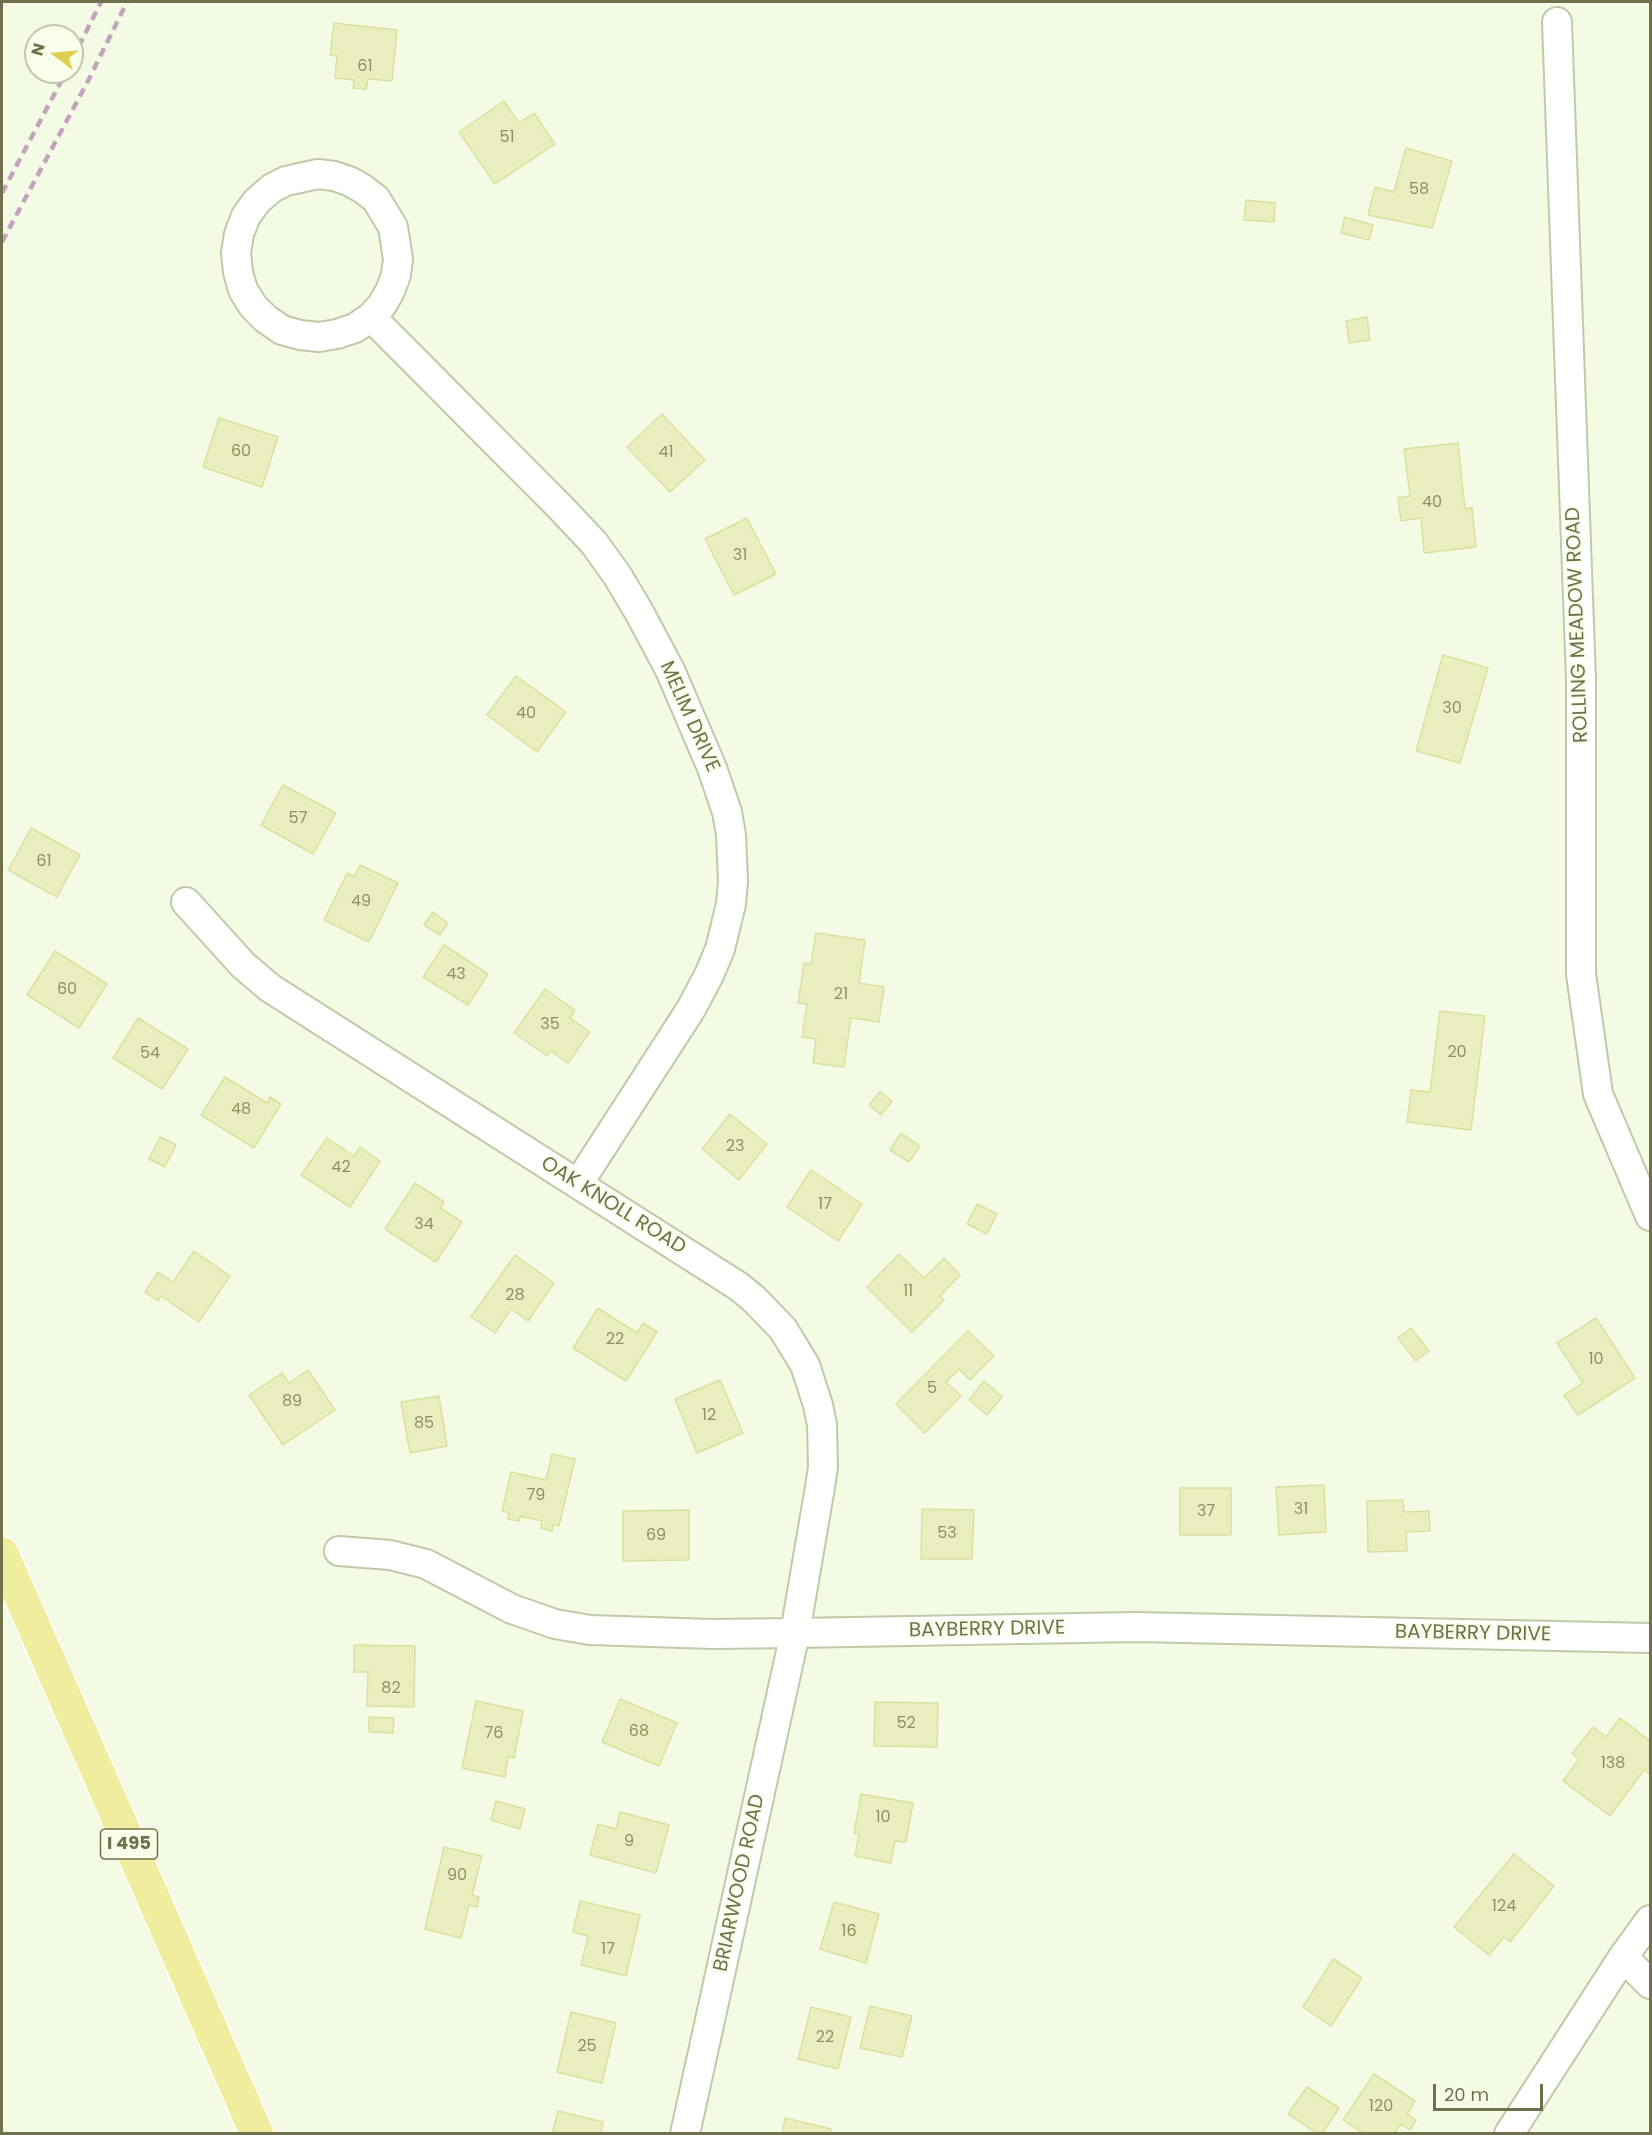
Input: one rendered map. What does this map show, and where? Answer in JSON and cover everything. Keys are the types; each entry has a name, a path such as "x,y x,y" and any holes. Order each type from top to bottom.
{"highway":[{"name":"I 495","path":"2,1554 257,2133"}],"street":[{"name":"ROLLING MEADOW ROAD","path":"1557,22 1581,680 1581,975 1598,1094 1650,1216"},
{"path":"318,174 349,181 376,200 393,227 398,259 396,275 390,291 382,305 371,316 355,328 319,337 282,330 266,320 243,290 236,253 239,234 246,216 257,201 272,189 294,178 318,174"},
{"name":"MELIM DRIVE","path":"371,316 561,508 594,543 617,575 670,670 717,779 727,812 731,835 733,881 726,926 716,958 691,1009 578,1184"},
{"name":"OAK KNOLL ROAD","path":"186,902 243,966 270,988 738,1286 783,1329 805,1365 812,1384 820,1415 824,1446 823,1467 795,1634"},
{"name":"BAYBERRY DRIVE","path":"339,1551 390,1556 426,1564 512,1609 555,1624 590,1630 795,1634 1136,1627 1650,1638"},
{"name":"BRIARWOOD ROAD","path":"685,2133 795,1634"},
{"path":"1509,2133 1650,1920"},
{"path":"1623,1958 1650,1984"}],"building":[{"path":"334,23 397,30 392,81 368,79 366,89 353,88 354,80 335,78 337,56 330,55"},
{"path":"504,101 519,123 534,113 555,144 495,184 459,132"},
{"path":"1406,148 1452,161 1432,228 1368,215 1375,187 1394,192"},
{"path":"1246,200 1275,203 1274,222 1244,220"},
{"path":"1345,217 1373,225 1369,240 1341,233"},
{"path":"1367,317 1370,340 1349,343 1346,321"},
{"path":"662,414 705,460 670,492 627,447"},
{"path":"219,418 278,437 262,487 203,467"},
{"path":"1458,443 1465,509 1472,508 1476,547 1424,553 1421,518 1401,521 1398,498 1410,496 1404,449"},
{"path":"747,518 776,574 734,595 705,539"},
{"path":"1443,655 1488,668 1460,763 1416,751"},
{"path":"516,676 566,712 537,752 487,715"},
{"path":"283,785 336,813 313,854 261,825"},
{"path":"31,828 80,855 57,897 8,870"},
{"path":"360,865 398,883 369,942 324,920 347,873 354,877"},
{"path":"433,912 448,923 440,935 424,925"},
{"path":"816,933 865,940 859,983 884,987 879,1022 851,1018 844,1067 813,1063 816,1039 802,1037 807,1004 798,1003 804,963 811,964"},
{"path":"444,945 488,974 468,1005 423,977"},
{"path":"55,951 107,984 79,1028 27,995"},
{"path":"545,989 575,1010 570,1018 590,1032 568,1063 551,1051 547,1056 514,1033"},
{"path":"1440,1011 1485,1016 1471,1130 1407,1122 1411,1090 1430,1092"},
{"path":"138,1018 188,1049 162,1089 113,1058"},
{"path":"225,1077 267,1103 270,1097 281,1104 254,1148 201,1115"},
{"path":"880,1092 892,1101 881,1115 869,1105"},
{"path":"730,1114 767,1144 739,1180 702,1149"},
{"path":"901,1133 920,1146 909,1162 890,1150"},
{"path":"160,1137 176,1145 165,1167 149,1159"},
{"path":"327,1138 354,1156 360,1147 380,1161 350,1207 301,1175"},
{"path":"811,1170 862,1204 838,1241 787,1207"},
{"path":"415,1183 444,1202 440,1208 462,1222 436,1262 385,1229"},
{"path":"977,1204 997,1214 987,1234 967,1224"},
{"path":"194,1251 230,1276 199,1322 161,1296 158,1301 145,1292 158,1272 173,1282"},
{"path":"899,1254 924,1278 944,1258 960,1275 940,1296 944,1300 912,1332 867,1287"},
{"path":"515,1255 554,1283 528,1321 511,1309 495,1333 471,1317"},
{"path":"598,1308 637,1333 643,1323 657,1332 626,1381 573,1348"},
{"path":"1596,1318 1635,1378 1578,1415 1564,1395 1583,1383 1557,1343"},
{"path":"1411,1328 1429,1351 1416,1361 1398,1338"},
{"path":"968,1331 994,1356 970,1380 959,1369 946,1382 961,1396 925,1433 896,1404"},
{"path":"308,1370 335,1410 283,1445 249,1395 282,1373 289,1383"},
{"path":"720,1380 743,1433 697,1453 675,1399"},
{"path":"984,1381 1002,1397 987,1415 969,1400"},
{"path":"439,1396 447,1446 410,1453 401,1402"},
{"path":"552,1454 575,1459 559,1526 553,1524 552,1531 541,1528 542,1521 520,1516 519,1521 508,1519 509,1513 502,1511 511,1472 546,1480"},
{"path":"1324,1485 1326,1532 1279,1535 1276,1487"},
{"path":"1180,1488 1231,1488 1231,1535 1180,1535"},
{"path":"1403,1500 1404,1512 1429,1511 1430,1531 1406,1532 1407,1551 1368,1552 1367,1501"},
{"path":"922,1509 974,1510 972,1559 921,1559"},
{"path":"689,1510 689,1560 623,1561 623,1511"},
{"path":"354,1645 415,1646 414,1707 367,1706 368,1672 354,1672"},
{"path":"620,1699 677,1723 659,1766 602,1742"},
{"path":"476,1701 523,1711 514,1758 508,1756 505,1777 462,1768"},
{"path":"875,1702 938,1703 937,1747 874,1746"},
{"path":"369,1717 394,1718 393,1733 369,1732"},
{"path":"1620,1718 1650,1741 1650,1774 1644,1770 1610,1816 1563,1781 1579,1759 1572,1754 1593,1727 1606,1737"},
{"path":"861,1794 913,1803 906,1842 895,1841 891,1863 855,1856 859,1834 854,1833"},
{"path":"496,1801 525,1809 520,1829 491,1820"},
{"path":"620,1812 669,1825 656,1873 590,1855 598,1824 616,1829"},
{"path":"444,1847 482,1856 472,1895 479,1897 477,1907 469,1905 461,1938 425,1929"},
{"path":"1514,1854 1554,1886 1510,1942 1504,1937 1489,1955 1454,1927"},
{"path":"580,1901 640,1915 626,1976 581,1965 588,1936 573,1932"},
{"path":"834,1902 879,1914 866,1963 820,1949"},
{"path":"1333,1959 1362,1978 1331,2026 1303,2007"},
{"path":"870,2006 912,2016 902,2057 860,2048"},
{"path":"811,2007 851,2017 838,2069 798,2059"},
{"path":"571,2012 616,2023 602,2083 557,2072"},
{"path":"1374,2074 1415,2101 1407,2114 1416,2120 1410,2130 1401,2124 1394,2134 1364,2134 1343,2120"},
{"path":"1307,2087 1339,2108 1322,2134 1318,2134 1288,2114"},
{"path":"558,2111 603,2122 601,2134 552,2134"},
{"path":"785,2118 831,2129 830,2134 782,2134"}],"railway":[{"path":"84,36 101,2"},
{"path":"2,242 89,79 127,2"},
{"path":"2,193 60,84"}]}
